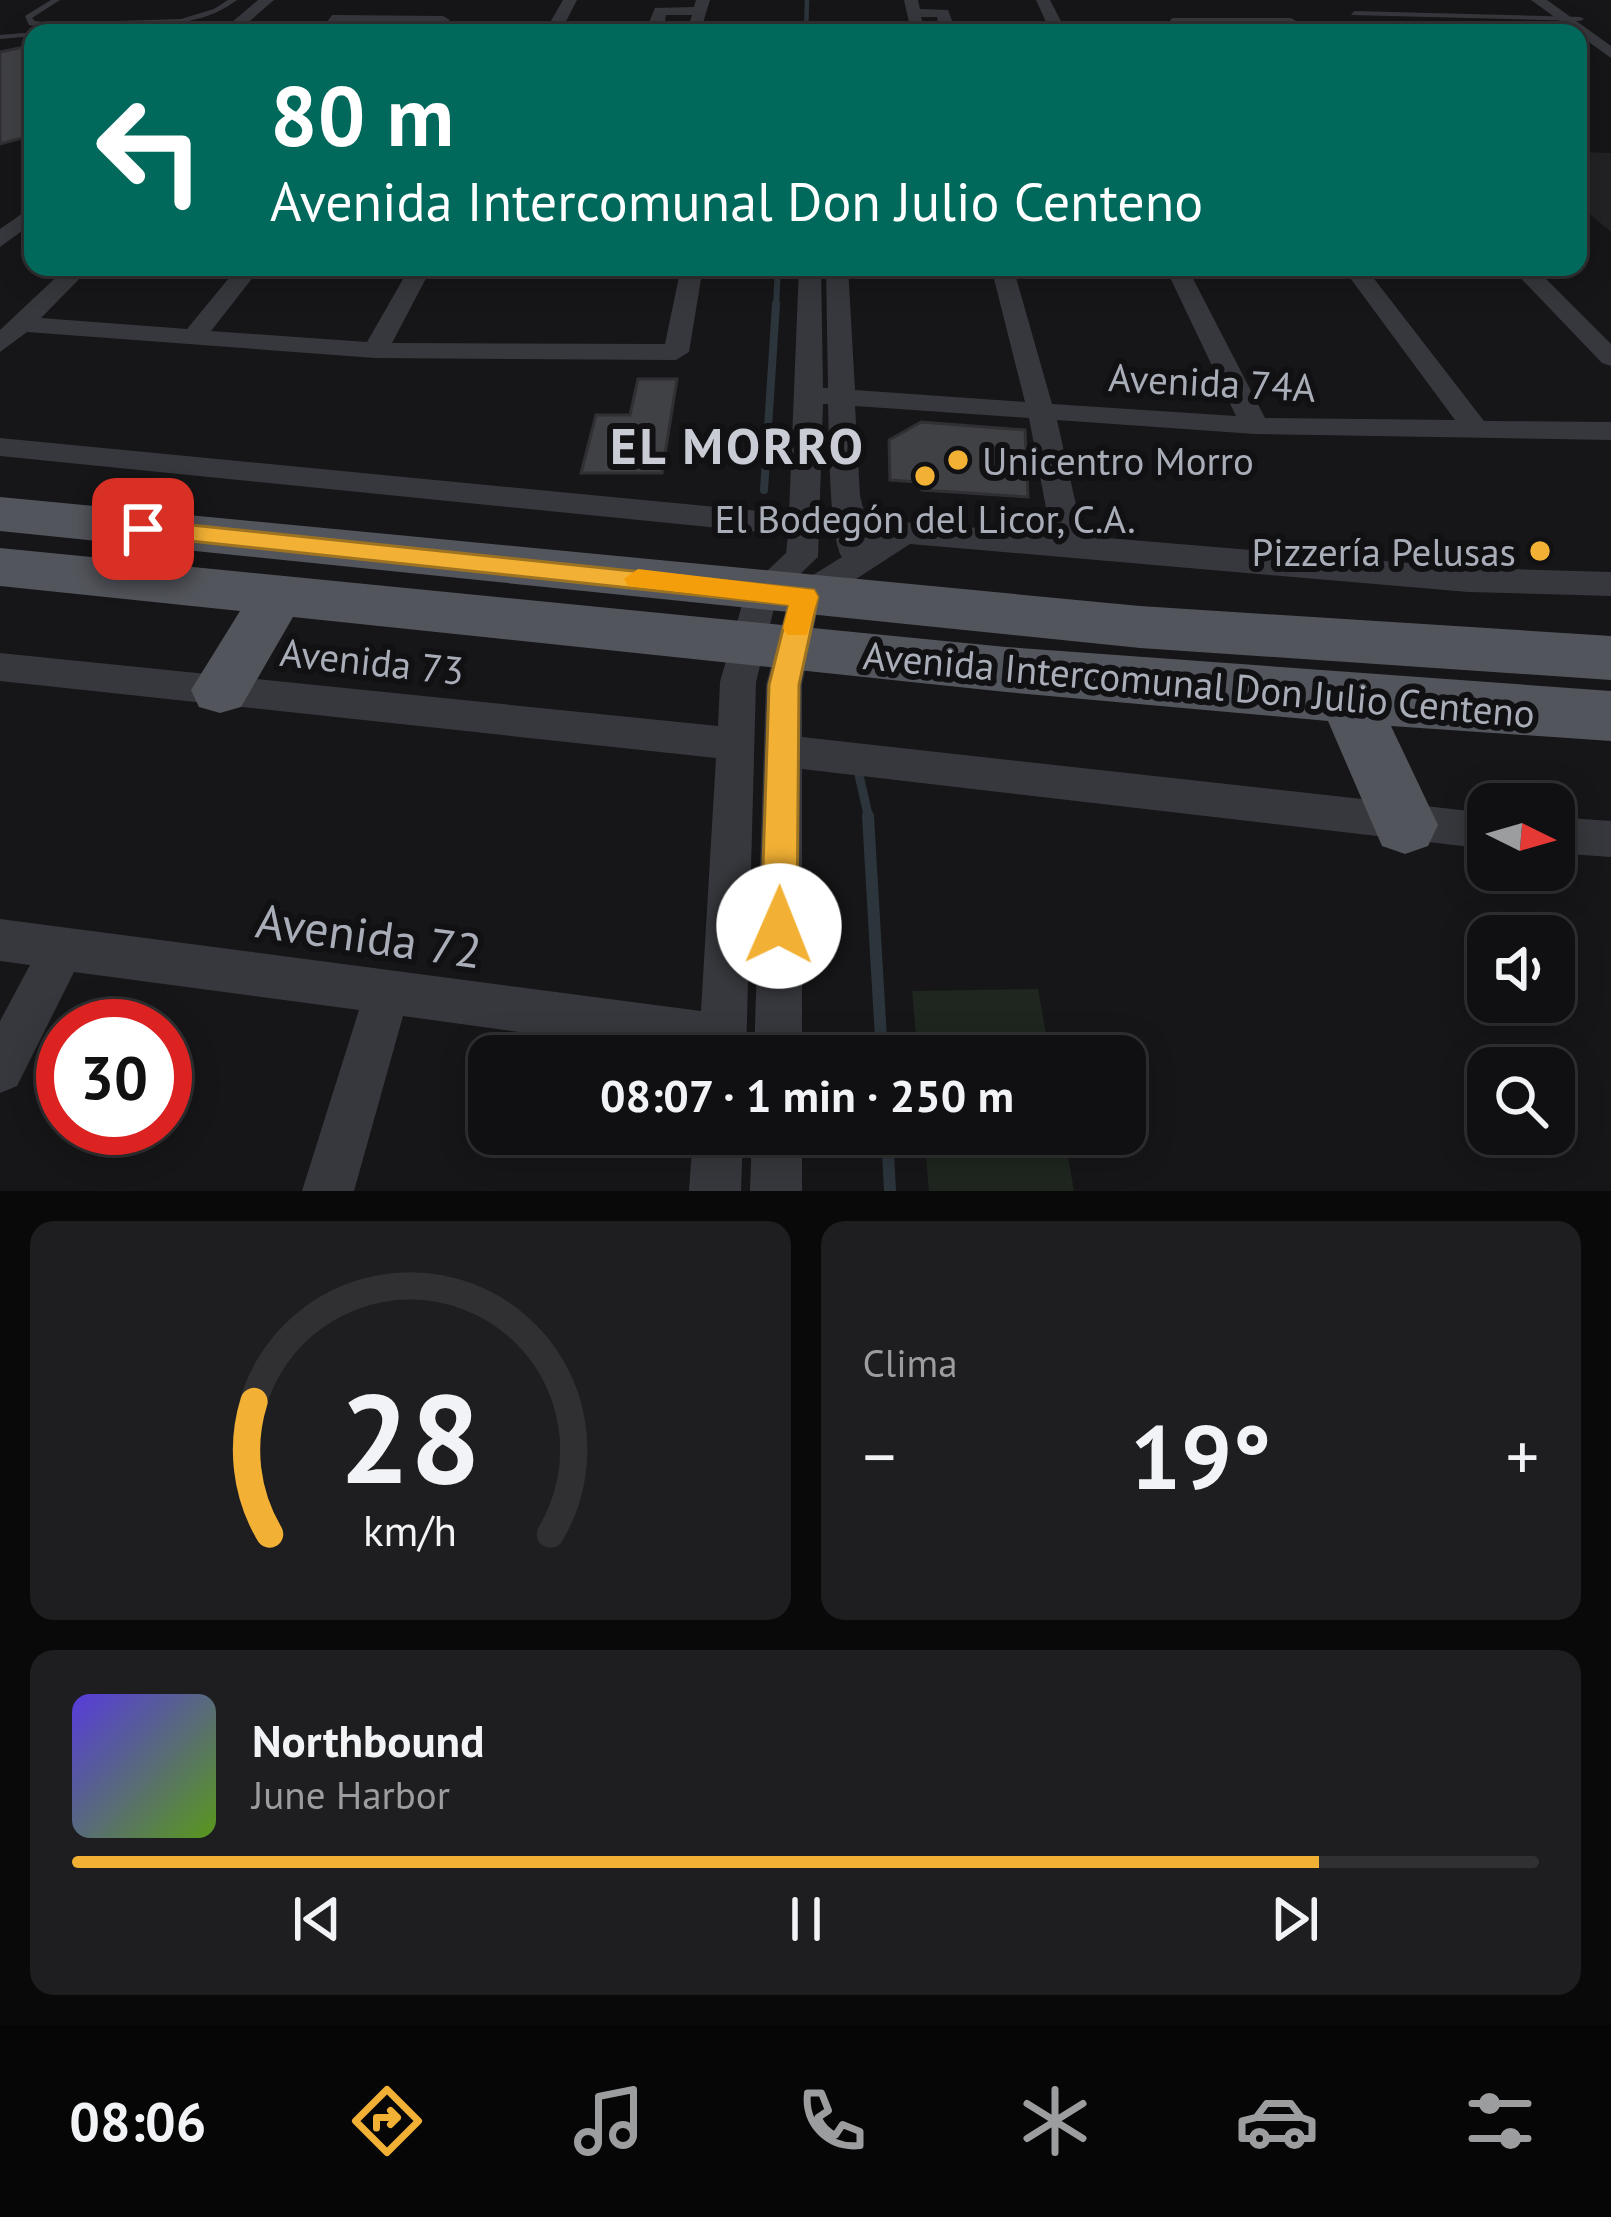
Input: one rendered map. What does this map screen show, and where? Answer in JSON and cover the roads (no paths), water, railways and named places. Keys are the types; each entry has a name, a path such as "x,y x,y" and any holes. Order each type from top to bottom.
{"main road":[{"name":"Avenida Intercomunal Don Julio Centeno","path":"0,514 1349,701 1611,716"},
{"name":"Avenida Intercomunal Don Julio Centeno","path":"0,567 279,595 776,621 1140,627 1611,658"},
{"path":"220,690 279,595"},
{"path":"1349,701 1405,825"}],"street":[{"path":"238,24 267,0"},
{"path":"255,24 283,0"},
{"path":"352,0 332,19 442,21"},
{"path":"1172,22 1291,22 1270,0"},
{"path":"1538,0 1571,24"},
{"path":"1554,0 1611,40"},
{"path":"1,233 24,204"},
{"path":"0,344 71,276"},
{"path":"194,336 243,276"},
{"path":"375,350 416,276"},
{"path":"21,324 375,350 676,352 690,276"},
{"path":"723,1035 738,682 776,621 802,557 810,276"},
{"path":"837,276 844,496 853,528 851,562"},
{"path":"1004,276 1041,412 1069,546"},
{"path":"1180,276 1255,426"},
{"path":"1360,276 1478,430"},
{"path":"1530,276 1611,358"},
{"name":"Avenida 74A","path":"810,395 1255,426 1611,430"},
{"path":"0,447 805,526"},
{"path":"853,528 1468,580 1611,584"},
{"path":"776,621 851,562 904,533"},
{"path":"776,621 784,685 778,1035"},
{"name":"Avenida 73","path":"0,667 735,744"},
{"path":"781,751 1467,829"},
{"path":"1575,836 1611,839"},
{"name":"Avenida 72","path":"0,940 387,992 650,1035"},
{"path":"0,1069 63,949"},
{"path":"328,1191 387,992"},
{"path":"715,1191 717,1155"},
{"path":"776,1191 777,1155"}],"lane":[{"path":"38,24 28,18 56,0"},
{"path":"76,24 177,23 210,15 233,0"},
{"path":"1354,13 1580,19"},
{"path":"1482,16 1492,24"}],"waterway":[{"path":"806,24 807,0"},
{"path":"776,307 778,276"},
{"path":"764,490 776,304"},
{"path":"859,775 869,819"},
{"path":"868,816 881,1035"},
{"path":"888,1155 890,1191"}],"place":[{"name":"Unicentro Morro","path":"958,460"},
{"name":"El Bodegón del Licor, C.A.","path":"925,476"},
{"name":"Pizzería Pelusas","path":"1540,551"}],"district":[{"name":"EL MORRO","path":"738,445"}]}
